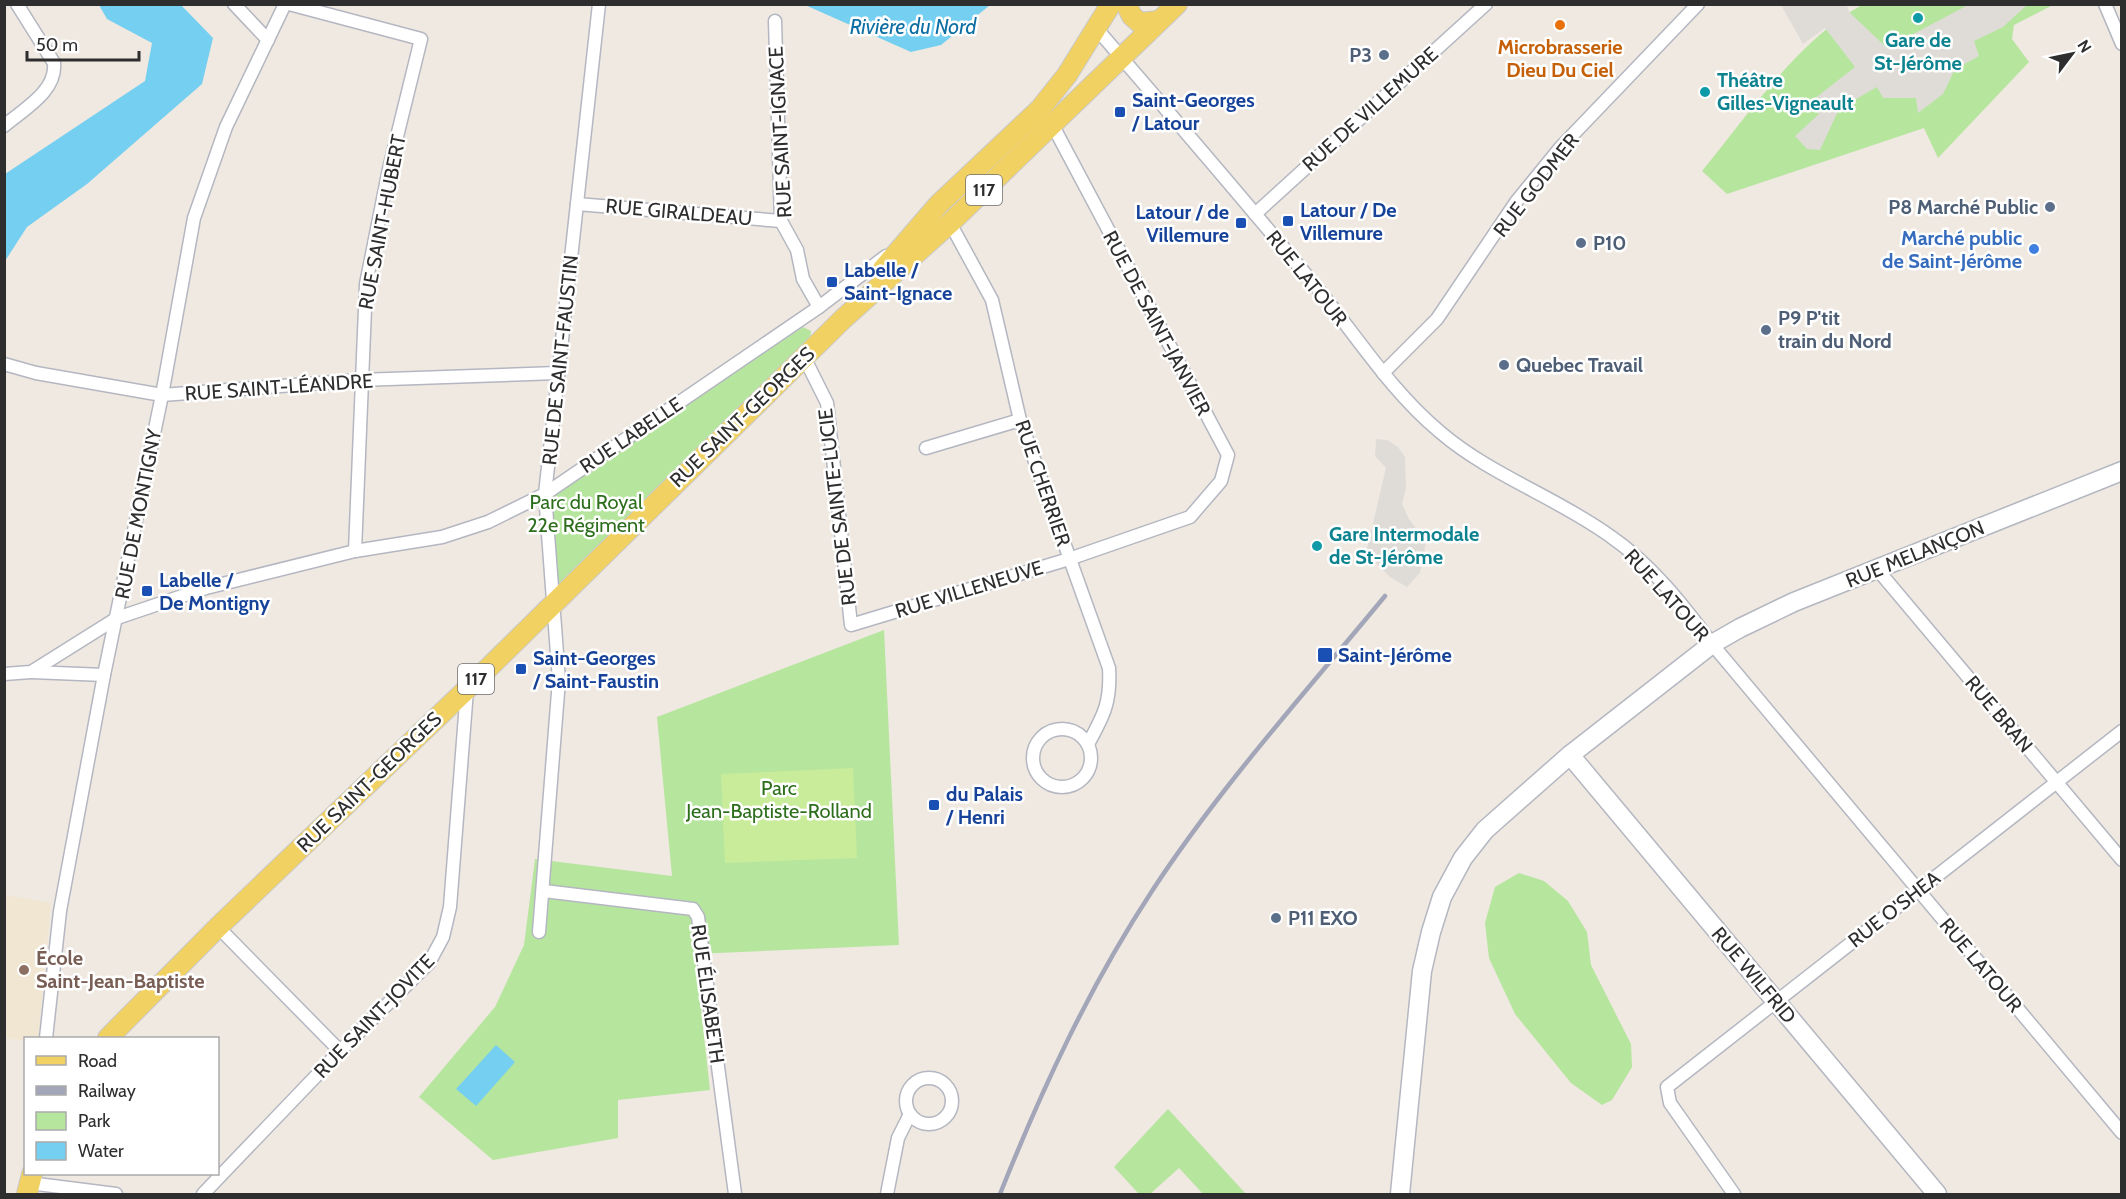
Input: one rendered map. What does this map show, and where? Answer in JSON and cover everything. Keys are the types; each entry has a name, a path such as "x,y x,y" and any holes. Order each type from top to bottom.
{"main road":[{"name":"RUE LABELLE","path":"843,319 939,204 1040,109 1066,75 1111,4"},
{"path":"1126,4 1132,16 1140,22 1160,21"},
{"name":"RUE SAINT-GEORGES","path":"109,1037 218,927 467,689 843,319 950,223 1177,4"}],"street":[{"path":"4,126 52,84 55,73 54,63 17,4"},
{"path":"234,4 268,40"},
{"name":"RUE DE MONTIGNY","path":"45,1037 60,911 104,675 162,395 194,218 226,127 287,4"},
{"name":"RUE SAINT-HUBERT","path":"287,4 421,39 366,284 354,551"},
{"name":"RUE DE SAINT-FAUSTIN","path":"539,932 559,680 545,494 599,4"},
{"name":"RUE DE VILLEMURE","path":"1255,214 1486,4"},
{"name":"RUE GODMER","path":"1383,373 1437,319 1516,202 1560,148 1698,4"},
{"path":"2105,4 2121,44"},
{"name":"RUE SAINT-IGNACE","path":"775,21 781,221 797,250 803,279 819,307"},
{"name":"RUE LATOUR","path":"1096,28 1255,214 1399,393 1439,432 1466,452 1612,537 1648,568 1685,608 1712,644 2121,1133"},
{"name":"RUE DE SAINT-JANVIER","path":"1052,124 1228,455 1221,480 1190,517"},
{"name":"RUE GIRALDEAU","path":"577,204 781,221"},
{"name":"RUE CHERRIER","path":"950,223 992,300 1020,420 1109,668 1110,691 1106,711 1088,744 1091,762 1083,778 1076,784 1058,787 1041,779 1036,772 1033,752 1043,735 1052,730 1072,731 1088,744"},
{"name":"RUE LABELLE","path":"31,672 117,618 206,588 354,551 442,537 488,522 545,494 819,307 906,242"},
{"name":"RUE DE SAINTE-LUCIE","path":"804,357 827,403 851,626"},
{"name":"RUE SAINT-LÉANDRE","path":"4,364 36,373 162,395 360,380 557,373"},
{"path":"926,448 1020,420"},
{"name":"RUE MELANÇON","path":"1400,1194 1422,971 1442,897 1463,858 1485,830 1570,755 1712,644 1767,614 2121,471"},
{"name":"RUE VILLENEUVE","path":"851,626 1069,559 1190,517"},
{"name":"RUE BRAN","path":"1877,569 2121,860"},
{"path":"4,674 31,672 104,675"},
{"name":"RUE SAINT-JOVITE","path":"203,1194 340,1051 429,963 443,938 450,907 467,689"},
{"name":"RUE O'SHEA","path":"1734,1194 1670,1103 1667,1087 2121,731"},
{"name":"RUE WILFRID","path":"1570,755 1937,1194"},
{"name":"RUE ÉLISABETH","path":"544,891 693,909 698,917 735,1194"},
{"path":"218,927 340,1051"},
{"path":"887,1194 898,1138 910,1114"},
{"path":"29,1184 116,1194"}],"shaded area":[{"path":"1781,5 1847,5 1849,12 1887,48 1968,5 2027,5 2003,27 1974,41 1979,56 1955,69 1943,94 1918,113 1916,98 1883,98 1877,87 1839,109 1820,150 1807,149 1795,136 1819,114 1809,103 1855,67 1825,28 1803,44"},
{"path":"1376,439 1387,440 1398,447 1405,457 1406,488 1402,504 1409,519 1426,542 1420,573 1407,587 1390,577 1366,553 1386,468 1375,456"},
{"name":"École Saint-Jean-Baptiste","path":"4,895 51,903 38,1037 24,1037 24,1041 5,1038"}],"green space":[{"path":"1862,5 2053,5 2014,25 2012,39 2029,62 1938,158 1924,128 1727,194 1702,171 1756,103 1796,58 1839,20"},
{"name":"Parc du Royal 22e Régiment","path":"803,327 811,331 810,340 553,601 545,494"},
{"name":"Parc Jean-Baptiste-Rolland","path":"884,630 899,945 695,954 710,1090 618,1100 618,1138 493,1160 419,1097 495,1007 524,945 535,859 672,876 657,717"},
{"path":"853,768 857,858 725,863 721,774"},
{"path":"1519,873 1544,881 1568,901 1587,932 1591,965 1631,1044 1632,1067 1612,1100 1602,1105 1571,1083 1515,1014 1489,958 1485,923 1495,887"},
{"path":"1168,1109 1246,1194 1203,1194 1179,1168 1150,1194 1139,1194 1114,1167"}],"water":[{"name":"Rivière du Nord","path":"990,4 941,45 911,52 805,5"},
{"path":"99,5 181,5 213,38 202,84 87,184 27,227 5,261 5,174 145,81 152,43 107,19"},
{"path":"496,1045 515,1062 476,1106 456,1089"}],"railway":[{"path":"1000,1194 1050,1077 1087,1001 1152,891 1178,852 1235,777 1385,596"}],"place":[{"name":"Gare de St-Jérôme","path":"1918,18"},
{"name":"Microbrasserie Dieu Du Ciel","path":"1560,25"},
{"name":"P3","path":"1384,55"},
{"name":"Théâtre Gilles-Vigneault","path":"1705,92"},
{"name":"Saint-Georges / Latour","path":"1120,112"},
{"name":"P8 Marché Public","path":"2050,207"},
{"name":"Latour / De Villemure","path":"1288,221"},
{"name":"Latour / de Villemure","path":"1241,223"},
{"name":"P10","path":"1581,243"},
{"name":"Marché public de Saint-Jérôme","path":"2034,249"},
{"name":"Labelle / Saint-Ignace","path":"832,282"},
{"name":"P9 P'tit train du Nord","path":"1766,330"},
{"name":"Quebec Travail","path":"1504,365"},
{"name":"Gare Intermodale de St-Jérôme","path":"1317,546"},
{"name":"Labelle / De Montigny","path":"147,591"},
{"name":"Saint-Jérôme","path":"1325,655"},
{"name":"Saint-Georges / Saint-Faustin","path":"521,669"},
{"name":"du Palais / Henri","path":"934,805"},
{"name":"P11 EXO","path":"1276,918"},
{"name":"École Saint-Jean-Baptiste","path":"24,970"}]}
